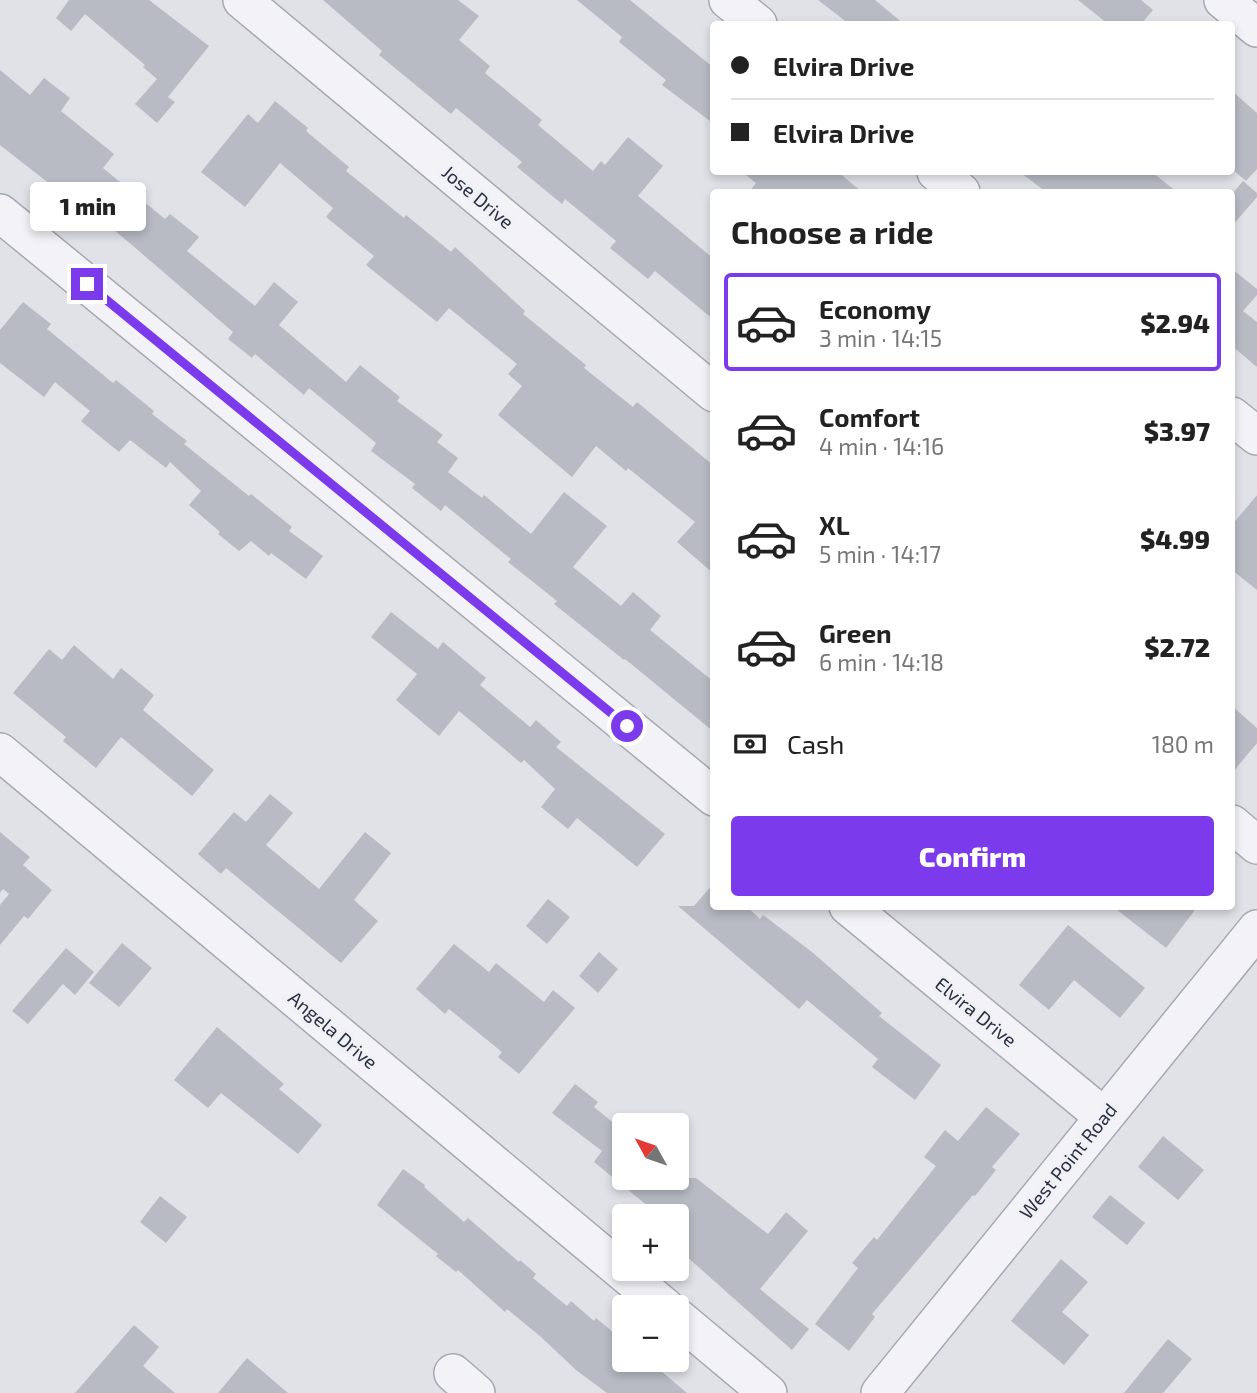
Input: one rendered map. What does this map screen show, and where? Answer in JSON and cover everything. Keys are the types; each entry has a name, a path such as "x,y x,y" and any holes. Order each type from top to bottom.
{"street":[{"name":"Jose Drive","path":"242,0 710,390"},
{"path":"728,0 754,21"},
{"path":"1223,0 1257,28"},
{"path":"940,175 957,189"},
{"path":"0,213 710,794"},
{"path":"1235,418 1257,436"},
{"name":"Angela Drive","path":"0,752 651,1295"},
{"path":"1235,827 1257,845"},
{"name":"Elvira Drive","path":"853,910 1104,1116"},
{"name":"West Point Road","path":"880,1393 1257,929"},
{"path":"689,1327 768,1393"}],"building":[{"path":"69,0 149,0 209,46 168,97 175,102 157,123 135,104 157,79 143,67 145,65 85,14 71,31 56,18"},
{"path":"323,0 458,0 479,16 459,40 490,66 485,73 542,120 538,125 593,171 601,161 605,165 628,137 663,166 638,196 710,256 710,317 655,271 648,279 610,248 616,241 565,199 562,204 517,167 522,162 456,108 451,114 379,55 382,51"},
{"path":"577,0 630,0 710,65 710,121 662,85 666,80 619,42 622,37"},
{"path":"818,0 875,0 900,21 845,21"},
{"path":"1078,0 1141,0 1153,10 1144,21 1104,21"},
{"path":"0,70 30,95 44,78 70,98 61,111 114,154 103,168 165,219 170,214 199,237 187,251 255,306 274,282 298,302 279,325 346,382 360,365 400,397 397,401 443,435 437,442 458,458 448,472 482,498 484,495 531,534 564,492 607,526 573,567 621,606 633,592 661,616 650,630 710,679 710,729 554,604 557,601 508,562 511,559 445,505 441,511 412,488 415,484 371,451 376,443 309,388 304,395 255,354 252,358 228,339 233,332 139,251 77,199 74,203 0,145"},
{"path":"1235,94 1257,113 1257,169 1246,181 1235,172"},
{"path":"275,101 349,167 346,171 451,252 455,247 525,311 523,314 586,365 584,368 633,407 637,402 710,463 710,571 677,542 695,522 628,468 626,471 596,446 572,477 498,415 522,386 508,374 517,364 449,308 437,322 366,265 374,256 326,217 333,208 280,163 245,207 201,172 248,114 258,123"},
{"path":"746,175 842,175 858,189 751,189 756,183"},
{"path":"1024,175 1156,175 1173,189 1042,189"},
{"path":"1243,181 1257,193 1257,197 1235,223 1235,190"},
{"path":"1235,271 1257,289 1257,295 1243,311 1257,322 1257,367 1235,349"},
{"path":"23,302 51,324 47,329 113,383 116,380 154,411 152,414 187,441 184,444 292,527 289,531 323,556 306,579 271,553 269,556 251,541 239,551 218,534 220,532 189,505 201,491 170,462 166,468 130,440 119,452 81,421 90,411 55,382 44,397 0,363 0,330"},
{"path":"1257,495 1257,590 1235,572 1235,521"},
{"path":"391,612 438,649 443,642 486,678 480,685 530,727 536,720 561,742 556,747 665,834 637,867 577,818 568,829 541,807 555,789 524,760 521,763 459,711 439,736 396,700 417,674 371,637"},
{"path":"74,645 113,679 121,668 154,695 143,710 214,770 192,796 121,737 96,768 63,741 66,737 13,693 49,649 62,660"},
{"path":"1235,709 1257,728 1257,743 1235,769"},
{"path":"270,794 293,813 266,845 319,889 365,832 391,853 354,900 378,921 341,963 226,868 221,874 198,854 234,812 246,822"},
{"path":"0,832 30,857 23,865 52,890 28,919 24,916 0,945 0,905 9,894 3,889 0,893"},
{"path":"710,888 710,910 750,910 760,919 763,915 812,952 882,1013 879,1016 941,1065 915,1100 872,1067 878,1059 807,1000 799,1009 678,906 694,906"},
{"path":"548,899 570,917 547,944 526,926"},
{"path":"1117,910 1195,910 1166,948"},
{"path":"1068,925 1145,988 1120,1018 1074,980 1049,1010 1019,985"},
{"path":"122,943 152,968 119,1007 89,983"},
{"path":"454,944 489,972 496,963 544,1002 553,990 575,1008 519,1074 498,1057 502,1052 449,1009 445,1014 416,989"},
{"path":"66,948 94,972 75,995 63,984 28,1024 12,1011"},
{"path":"599,952 618,969 598,993 579,976"},
{"path":"217,1027 284,1084 279,1089 322,1125 298,1154 221,1093 208,1108 174,1080"},
{"path":"575,1084 598,1102 594,1107 612,1122 612,1177 594,1162 602,1151 552,1113"},
{"path":"986,1107 1020,1134 992,1167 996,1170 975,1196 973,1195 872,1314 875,1317 849,1351 815,1324 858,1268 852,1263 874,1237 877,1240 936,1166 924,1157 945,1130 958,1141"},
{"path":"1163,1136 1204,1170 1178,1200 1138,1167"},
{"path":"403,1169 425,1185 424,1187 464,1222 468,1218 519,1262 520,1260 536,1274 533,1278 567,1306 571,1301 594,1321 596,1318 612,1331 612,1372 662,1372 687,1393 607,1393 576,1370 507,1309 505,1312 458,1270 456,1272 436,1256 438,1254 377,1205"},
{"path":"690,1178 696,1178 768,1234 786,1212 808,1231 760,1289 809,1329 792,1350 689,1259 689,1204 645,1204 628,1190 690,1190"},
{"path":"1110,1195 1145,1223 1127,1245 1092,1217"},
{"path":"160,1196 187,1217 166,1243 140,1222"},
{"path":"1061,1259 1088,1282 1062,1312 1089,1335 1064,1365 1011,1321"},
{"path":"134,1325 159,1347 143,1366 175,1393 75,1393"},
{"path":"1168,1339 1192,1359 1163,1393 1124,1393"},
{"path":"247,1358 288,1393 218,1393"}],"route":[{"path":"87,284 627,726"}]}
